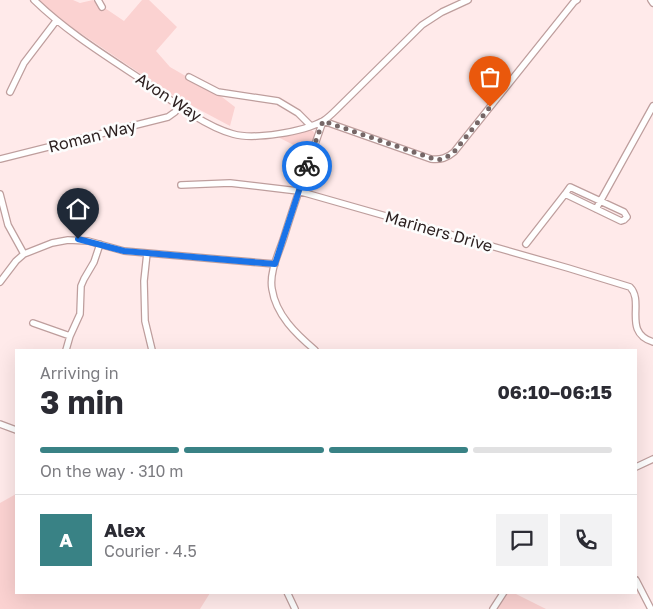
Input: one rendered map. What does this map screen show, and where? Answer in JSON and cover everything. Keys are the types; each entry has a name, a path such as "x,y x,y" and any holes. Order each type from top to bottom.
{"street":[{"name":"Avon Way","path":"34,0 56,21 180,106 213,126 239,135 254,137 311,126 323,121"},
{"path":"98,0 102,7"},
{"path":"314,349 300,337 280,311 271,282 298,191 323,121 422,25 442,12 468,0"},
{"path":"323,121 431,159 437,160 448,157 577,0"},
{"path":"650,0 653,3"},
{"path":"10,92 24,63 56,21"},
{"path":"189,77 218,92 278,101 298,113 311,126"},
{"name":"Roman Way","path":"0,158 168,117 180,106"},
{"path":"596,209 653,106"},
{"name":"Mariners Drive","path":"181,185 230,183 298,191 630,287 634,291 635,296 634,317 637,328 644,338 653,342"},
{"path":"526,244 570,187 624,212 627,216 621,221 565,194"},
{"path":"0,194 8,225 24,254"},
{"path":"0,282 24,254 35,248 60,241 78,239 115,249 275,264"},
{"path":"66,349 80,314 81,286 94,262 100,244"},
{"path":"147,253 144,282 145,321 152,349"},
{"path":"33,323 70,336"},
{"path":"0,424 15,430"},
{"path":"637,467 653,459"},
{"path":"637,582 651,609"},
{"path":"287,594 295,609"},
{"path":"493,609 503,594"}],"shaded area":[{"path":"39,0 73,0 80,3 93,0 124,21 142,0 149,0 177,27 156,51 170,67 222,97 235,107 230,126 172,95 64,22"},
{"path":"308,129 313,131 315,135 309,153 276,136"},
{"path":"15,495 15,594 209,594 200,609 0,609 0,503"},
{"path":"507,594 516,594 546,609 497,609"}],"way so far":[{"path":"307,166 323,121 437,160 444,159 454,152 490,107"}],"route":[{"path":"78,239 88,240 124,251 275,264 307,166"}]}
